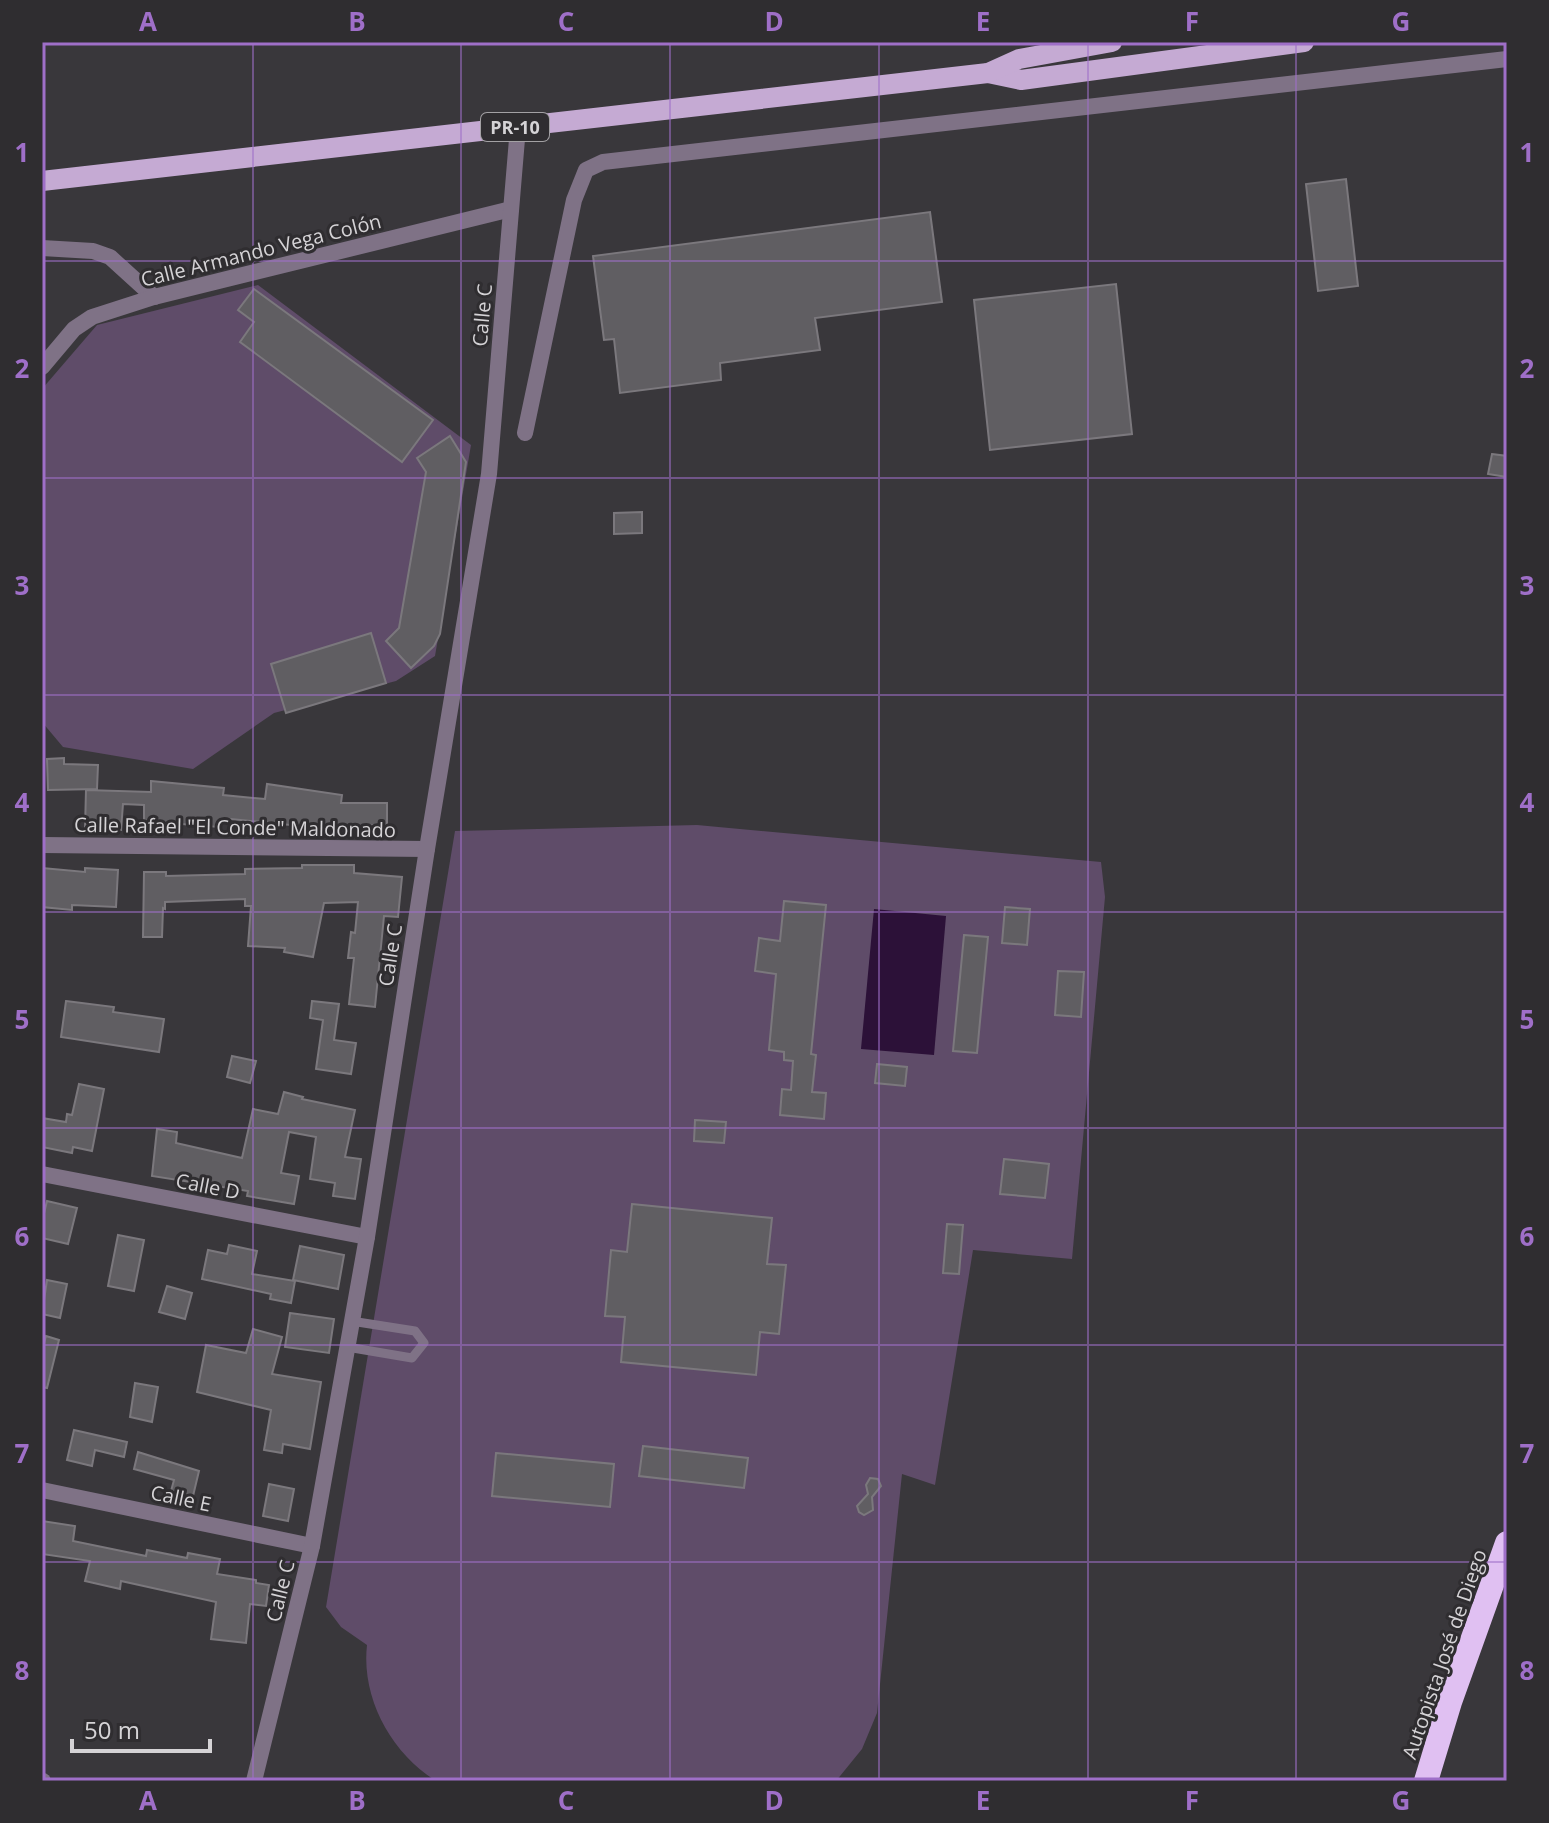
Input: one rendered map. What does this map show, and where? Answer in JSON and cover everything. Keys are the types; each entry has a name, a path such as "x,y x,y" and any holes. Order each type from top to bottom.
{"highway":[{"name":"Autopista José de Diego","path":"1426,1781 1450,1702 1507,1543"}],"main road":[{"name":"PR-10","path":"42,181 988,73 1019,59 1112,42"},
{"name":"PR-10","path":"988,73 1021,80 1304,42"}],"street":[{"path":"525,433 574,200 586,170 603,162 1507,59"},
{"name":"Calle C","path":"254,1781 312,1546 367,1237 489,474 518,127"},
{"name":"Calle Armando Vega Colón","path":"42,367 74,329 92,317 154,297 511,209"},
{"path":"42,248 93,251 110,257 154,297"},
{"name":"Calle Rafael \"El Conde\" Maldonado","path":"42,845 427,849"},
{"name":"Calle D","path":"42,1174 367,1237"},
{"name":"Calle E","path":"42,1490 312,1546"}],"lane":[{"path":"347,1347 412,1358 424,1343 415,1331 351,1321"}],"shaded area":[{"path":"258,285 471,445 435,656 396,681 274,713 193,769 63,747 42,722 42,389 97,325"},
{"path":"697,825 1101,862 1105,897 1072,1259 973,1250 935,1485 902,1474 877,1713 862,1749 836,1781 436,1781 405,1755 393,1740 374,1704 366,1665 367,1645 341,1627 326,1607 455,831"},
{"path":"874,909 946,916 934,1055 861,1049"}],"building":[{"path":"1346,179 1358,286 1318,291 1306,184"},
{"path":"930,212 942,302 815,318 820,350 720,363 721,380 620,393 614,339 604,340 593,256"},
{"path":"1116,284 1132,434 990,450 974,300"},
{"path":"254,289 433,420 402,462 240,342 254,322 238,310"},
{"path":"450,436 466,462 440,634 434,646 411,668 386,641 399,628 426,472 417,458"},
{"path":"1492,454 1507,456 1507,477 1488,474"},
{"path":"642,512 642,533 614,534 614,513"},
{"path":"371,633 386,683 286,713 271,664"},
{"path":"64,758 64,764 98,765 97,789 48,790 47,759"},
{"path":"151,781 224,788 223,795 265,799 267,784 342,795 341,803 387,803 387,825 339,826 339,830 221,818 219,827 144,821 144,805 123,804 121,830 85,829 86,790 151,792"},
{"path":"302,865 354,865 354,873 402,877 398,917 384,916 375,1007 349,1004 354,958 348,958 351,932 355,933 358,902 324,903 313,957 284,952 285,948 248,946 251,906 245,906 245,899 165,902 162,937 143,937 144,872 166,872 166,876 245,874 245,869 302,868"},
{"path":"42,868 85,872 85,868 118,870 116,907 72,905 72,910 42,907"},
{"path":"784,901 826,905 811,1054 816,1055 812,1092 826,1093 824,1119 780,1115 782,1089 791,1090 793,1061 784,1060 784,1052 769,1050 776,974 755,971 759,938 780,941"},
{"path":"1005,907 1030,909 1027,945 1002,943"},
{"path":"964,935 988,937 977,1053 953,1051"},
{"path":"1058,971 1084,972 1081,1017 1055,1015"},
{"path":"66,1001 114,1007 113,1012 164,1019 159,1052 61,1037"},
{"path":"312,1001 339,1004 334,1040 356,1043 351,1074 316,1069 323,1020 310,1018"},
{"path":"232,1056 256,1061 250,1083 227,1077"},
{"path":"877,1064 907,1067 905,1086 875,1083"},
{"path":"79,1084 104,1089 92,1151 73,1147 72,1153 42,1147 42,1118 66,1122 67,1114 72,1115"},
{"path":"284,1092 355,1110 345,1157 361,1159 355,1199 333,1196 335,1183 310,1179 316,1137 289,1132 281,1173 299,1176 294,1204 247,1196 248,1191 152,1176 157,1129 177,1132 176,1143 242,1158 253,1109 278,1114"},
{"path":"695,1120 726,1122 724,1143 694,1141"},
{"path":"1004,1159 1049,1164 1045,1198 1000,1194"},
{"path":"47,1201 77,1208 68,1244 42,1238"},
{"path":"632,1204 772,1218 767,1264 786,1265 779,1334 760,1332 756,1375 621,1362 625,1317 605,1316 611,1250 627,1252"},
{"path":"947,1224 963,1225 959,1274 943,1273"},
{"path":"118,1235 144,1240 134,1291 108,1286"},
{"path":"229,1245 257,1251 252,1274 295,1281 291,1303 270,1299 271,1294 202,1279 208,1250 227,1254"},
{"path":"300,1246 344,1255 338,1289 293,1280"},
{"path":"47,1280 67,1284 60,1318 42,1314"},
{"path":"167,1286 192,1293 185,1319 159,1312"},
{"path":"290,1313 334,1319 329,1353 285,1347"},
{"path":"253,1329 282,1337 272,1374 321,1382 310,1449 283,1444 282,1453 264,1450 271,1410 197,1392 206,1345 246,1353"},
{"path":"46,1336 59,1340 47,1388 42,1387 42,1351"},
{"path":"135,1383 158,1387 152,1422 130,1417"},
{"path":"74,1430 127,1442 124,1457 95,1450 92,1466 67,1460"},
{"path":"643,1446 748,1458 744,1488 639,1476"},
{"path":"138,1452 199,1471 193,1496 171,1491 174,1480 134,1469"},
{"path":"496,1453 614,1464 610,1507 492,1496"},
{"path":"870,1478 878,1479 881,1486 872,1497 873,1510 864,1515 857,1506 868,1494 866,1485"},
{"path":"269,1484 294,1489 288,1521 263,1516"},
{"path":"42,1521 75,1526 73,1541 146,1556 147,1550 187,1558 188,1553 220,1559 217,1574 269,1585 266,1606 250,1604 246,1643 211,1639 216,1602 121,1581 120,1589 85,1581 90,1561 42,1554"}]}
